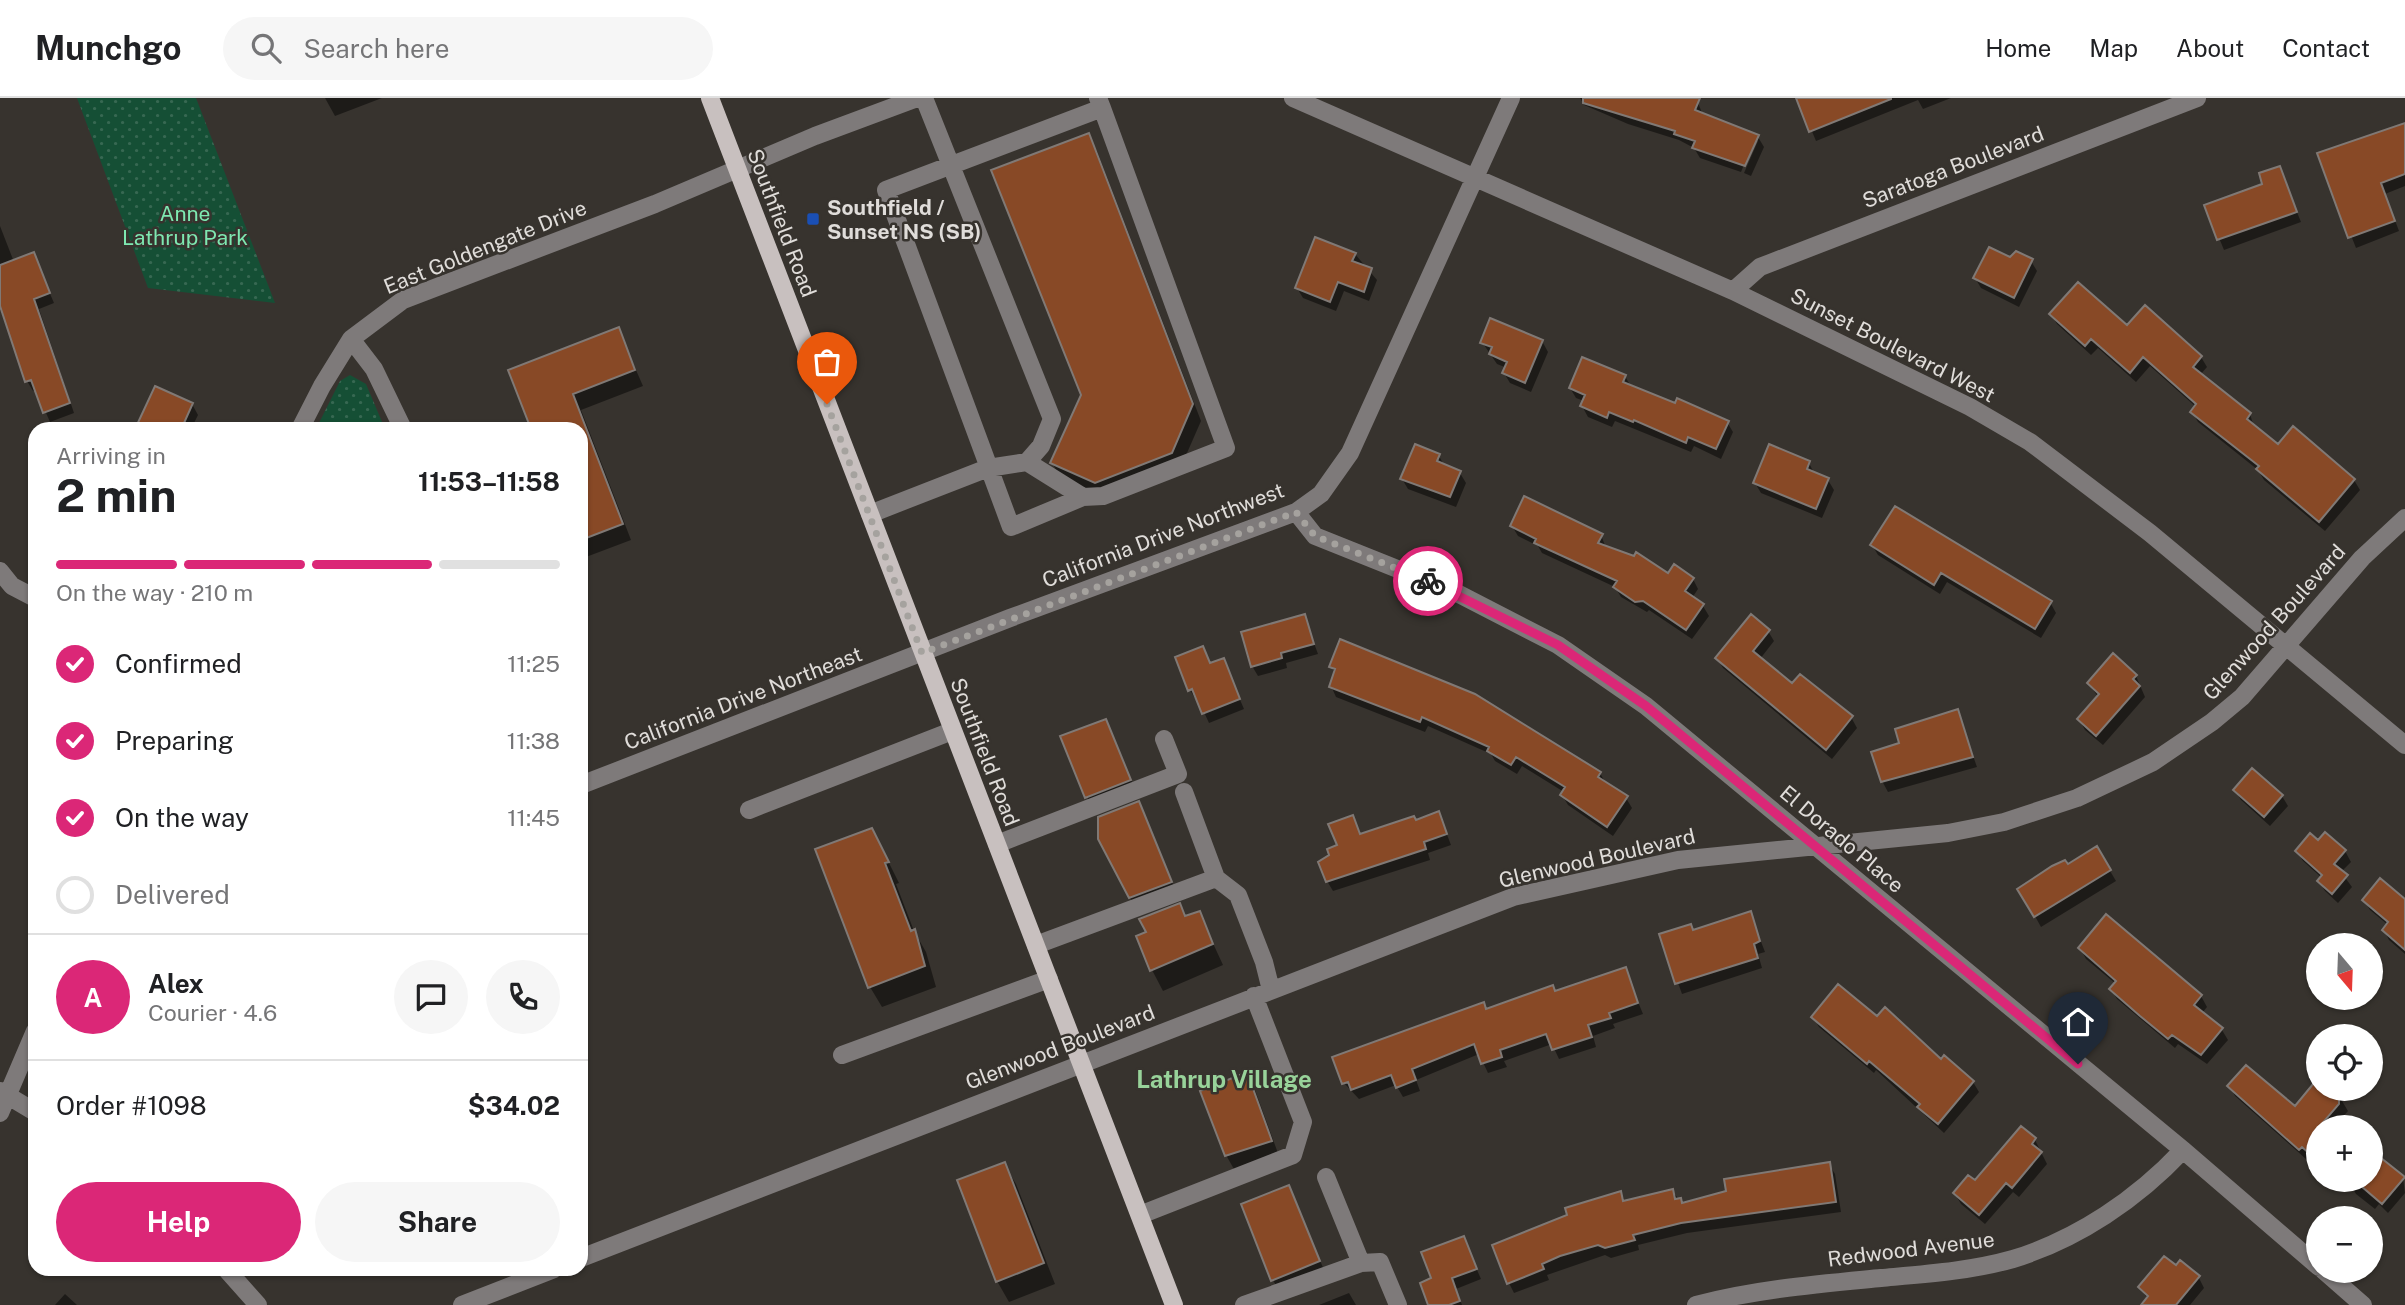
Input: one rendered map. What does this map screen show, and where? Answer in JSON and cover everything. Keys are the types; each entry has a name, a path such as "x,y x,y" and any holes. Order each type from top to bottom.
{"main road":[{"name":"Southfield Road","path":"710,98 1174,1305"}],"street":[{"name":"East Goldengate Drive","path":"303,422 321,386 351,339 403,300 738,171 815,136 917,98"},
{"path":"870,514 988,468 1027,462 1041,446 1052,419 925,98"},
{"name":"Sunset Boulevard West","path":"1293,98 1733,291 1912,376 2030,442 2139,524 2288,645 2405,745"},
{"name":"California Drive Northwest","path":"922,653 1296,512 1321,494 1350,453 1511,98"},
{"name":"Saratoga Boulevard","path":"1733,291 1745,277 1770,262 2197,98"},
{"path":"1100,103 1226,448 1104,496 1083,497 1012,527 886,190 951,166 1100,103"},
{"path":"351,339 374,369 400,422"},
{"path":"1027,462 1083,497"},
{"name":"El Dorado Place","path":"1296,512 1315,536 1455,592 1558,645 1646,706 2183,1150 2306,1256"},
{"name":"Glenwood Boulevard","path":"588,1255 1513,897 1678,860 1948,833 2004,822 2089,793 2153,761 2213,722 2242,697 2362,558 2405,518"},
{"path":"0,571 12,586 28,594"},
{"name":"California Drive Northeast","path":"588,782 922,653"},
{"path":"749,810 953,731"},
{"path":"997,844 1178,774 1164,739"},
{"path":"1140,1215 1293,1155 1303,1122 1262,993 1264,962 1238,895 1216,878 1184,792"},
{"path":"1036,945 1216,878"},
{"path":"842,1055 1049,979"},
{"path":"0,1113 4,1093 28,1045"},
{"path":"4,1093 28,1108"},
{"name":"Redwood Avenue","path":"1696,1305 1790,1288 1944,1272 2013,1259 2050,1245 2105,1216 2161,1173 2183,1150"},
{"path":"1326,1177 1361,1263"},
{"path":"1244,1305 1361,1263 1380,1262 1398,1305"},
{"path":"232,1276 258,1305"},
{"path":"462,1305 536,1276"},
{"path":"2338,1283 2363,1305"}],"green space":[{"name":"Anne Lathrup Park","path":"77,98 196,98 275,303 148,288"},
{"path":"350,375 366,384 382,422 320,422 340,381"}],"building":[{"path":"1583,98 1700,98 1695,110 1759,135 1745,166 1692,148 1695,141 1674,134 1675,131 1583,103"},
{"path":"1796,98 1891,98 1891,99 1809,132"},
{"path":"2405,123 2405,174 2381,183 2395,221 2348,238 2317,153"},
{"path":"1089,133 1193,404 1172,453 1095,483 1050,463 1081,395 991,170"},
{"path":"2280,166 2297,212 2217,240 2204,205 2262,184 2259,173"},
{"path":"1315,237 1356,253 1352,261 1372,268 1364,292 1338,282 1330,302 1295,288"},
{"path":"1989,247 2010,257 2016,251 2033,259 2014,298 1973,278"},
{"path":"34,252 50,293 34,299 70,403 43,413 31,380 25,382 0,306 0,265"},
{"path":"2078,282 2127,325 2145,305 2202,356 2193,367 2251,413 2247,419 2278,444 2293,426 2355,479 2319,522 2256,469 2259,466 2190,412 2196,404 2143,357 2130,373 2091,339 2085,346 2049,314"},
{"path":"1490,318 1543,340 1525,383 1502,373 1507,362 1489,354 1492,347 1480,343"},
{"path":"619,327 635,370 573,394 584,422 528,422 508,370"},
{"path":"1582,357 1626,375 1623,382 1675,403 1677,398 1729,421 1716,449 1688,437 1686,443 1634,420 1633,422 1609,412 1607,418 1580,406 1585,395 1569,388"},
{"path":"155,386 193,403 184,422 138,422"},
{"path":"588,433 623,524 588,537"},
{"path":"1415,444 1440,454 1437,461 1461,471 1450,497 1400,479"},
{"path":"1769,444 1810,461 1807,469 1829,478 1816,509 1753,483"},
{"path":"1524,496 1603,534 1598,543 1634,556 1636,552 1668,573 1674,564 1694,578 1685,591 1704,604 1686,630 1643,601 1635,602 1613,587 1617,581 1534,543 1536,539 1510,526"},
{"path":"1895,506 2052,601 2035,629 1941,573 1934,585 1870,545"},
{"path":"1305,614 1314,644 1281,653 1282,658 1251,667 1241,632"},
{"path":"1751,614 1770,630 1753,651 1792,683 1800,674 1853,716 1826,750 1715,658"},
{"path":"1340,639 1475,694 1601,772 1598,777 1628,796 1607,827 1560,795 1565,787 1516,757 1511,765 1487,751 1489,747 1422,717 1420,722 1329,687 1335,669 1329,667"},
{"path":"1203,646 1210,663 1224,658 1240,699 1202,714 1192,689 1188,691 1175,657"},
{"path":"2113,653 2137,675 2133,679 2140,686 2096,736 2077,719 2099,694 2087,683"},
{"path":"1958,709 1973,757 1881,782 1871,752 1899,743 1895,729"},
{"path":"1106,719 1131,780 1085,798 1060,736"},
{"path":"2252,768 2283,795 2264,817 2233,790"},
{"path":"1139,801 1172,882 1129,898 1098,839 1098,817"},
{"path":"1439,811 1447,834 1424,842 1426,849 1326,882 1318,862 1329,855 1327,849 1337,845 1328,824 1353,815 1360,834 1414,816 1416,820"},
{"path":"872,828 889,862 885,863 911,931 915,929 925,966 868,988 815,849"},
{"path":"2325,832 2346,850 2334,864 2348,875 2332,894 2317,881 2322,875 2295,851 2310,833 2318,840"},
{"path":"2097,846 2111,870 2034,917 2017,889 2052,866 2065,860 2068,864"},
{"path":"2380,878 2405,899 2405,950 2382,930 2388,922 2362,900"},
{"path":"1180,903 1185,916 1200,911 1213,944 1150,971 1136,936 1146,932 1139,919"},
{"path":"1751,911 1760,941 1754,944 1758,958 1675,984 1659,934 1691,924 1693,930"},
{"path":"2106,914 2202,995 2194,1005 2223,1028 2201,1055 2172,1035 2168,1039 2140,1016 2109,989 2116,981 2078,948"},
{"path":"1626,967 1638,1003 1609,1013 1611,1018 1588,1025 1592,1037 1552,1050 1546,1034 1500,1050 1502,1057 1481,1064 1474,1044 1412,1069 1416,1080 1396,1088 1391,1075 1351,1090 1348,1082 1342,1084 1332,1057 1484,1002 1486,1009 1553,985 1555,991"},
{"path":"1838,984 1877,1016 1885,1007 1941,1059 1944,1055 1974,1081 1938,1124 1917,1107 1920,1104 1869,1061 1867,1064 1811,1017"},
{"path":"2246,1065 2295,1106 2306,1093 2306,1101 2339,1101 2339,1104 2329,1115 2306,1115 2306,1151 2302,1147 2299,1150 2227,1086"},
{"path":"1247,1072 1272,1141 1225,1156 1200,1091"},
{"path":"2021,1126 2036,1138 2032,1144 2042,1152 2012,1188 2006,1183 1979,1215 1953,1193 1968,1175 1975,1180"},
{"path":"2383,1160 2405,1177 2382,1204 2368,1192 2383,1192"},
{"path":"1005,1162 1044,1263 996,1282 957,1180"},
{"path":"1830,1162 1836,1202 1681,1223 1633,1235 1635,1240 1605,1248 1598,1245 1560,1256 1542,1264 1544,1269 1507,1284 1492,1245 1567,1215 1565,1208 1621,1191 1623,1201 1673,1189 1675,1199 1681,1198 1682,1203 1726,1191 1724,1179"},
{"path":"1289,1185 1320,1261 1271,1281 1241,1204"},
{"path":"1464,1236 1477,1269 1452,1278 1460,1301 1449,1305 1428,1305 1420,1283 1431,1278 1421,1252"},
{"path":"2164,1256 2176,1265 2180,1260 2200,1276 2176,1305 2141,1305 2148,1296 2138,1287"}],"way so far":[{"path":"827,404 922,653 1193,548 1296,512 1315,536 1428,581"}],"place":[{"name":"Southfield / Sunset NS (SB)","path":"813,219"}],"district":[{"name":"Lathrup Village","path":"1224,1079"}],"route":[{"path":"1428,581 1558,645 1646,706 2078,1064"}]}
